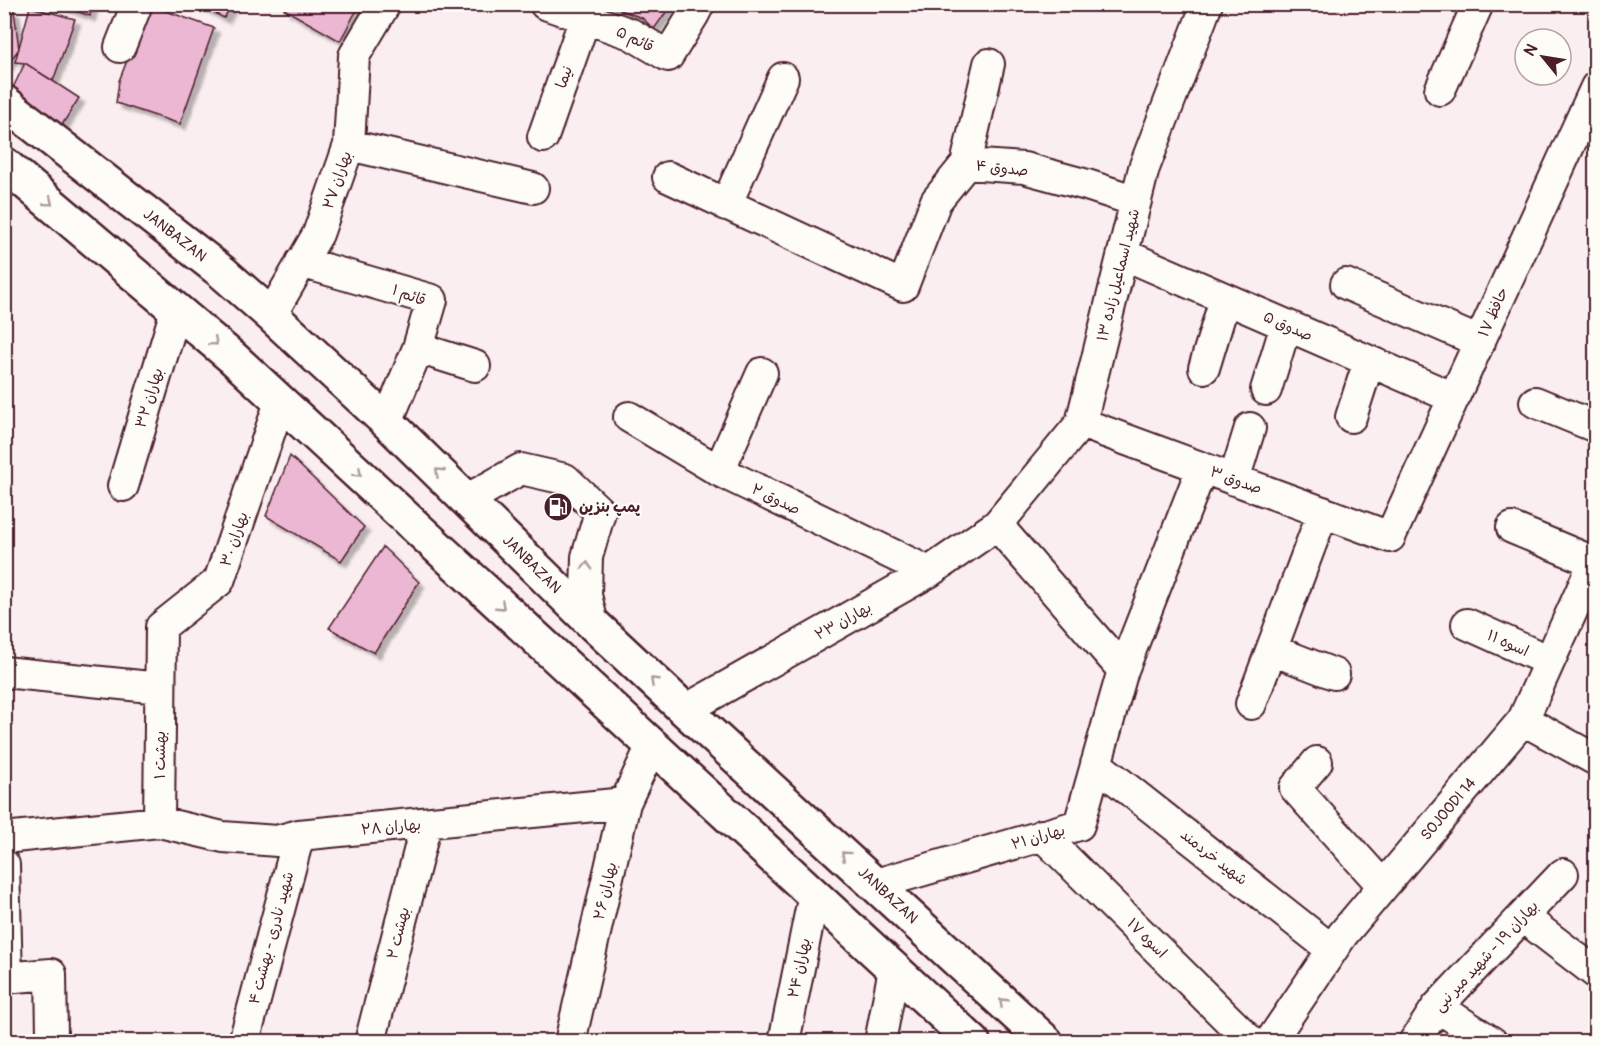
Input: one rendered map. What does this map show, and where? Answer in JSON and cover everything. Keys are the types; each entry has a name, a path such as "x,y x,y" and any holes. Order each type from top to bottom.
{"highway":[{"name":"JANBAZAN","path":"4,102 222,272 271,315 468,499 593,624 1046,1041"},
{"path":"4,164 232,358 973,1041"}],"street":[{"path":"120,46 137,4"},
{"name":"بهاران ۲۷","path":"271,315 318,234 349,146 354,56 386,4"},
{"name":"قائم ۵","path":"545,4 631,34 668,56 699,4"},
{"name":"شهید اسماعیل زاده ۱۳","path":"997,525 1081,423 1144,168 1207,4"},
{"path":"1440,90 1478,4"},
{"name":"نیما","path":"543,136 585,18"},
{"path":"966,164 989,64"},
{"path":"668,177 726,205 783,78"},
{"name":"حافظ ۱۷","path":"1390,537 1596,87"},
{"path":"349,146 533,188"},
{"name":"صدوق ۴","path":"726,205 903,286 936,201 966,164 1024,168 1087,184 1136,201"},
{"name":"صدوق ۵","path":"1123,254 1454,398"},
{"name":"قائم ۱","path":"301,262 432,300 418,348 387,422"},
{"path":"1346,284 1480,342"},
{"path":"1204,368 1225,298"},
{"name":"بهاران ۳۲","path":"123,486 176,310"},
{"path":"1266,390 1286,325"},
{"path":"418,348 475,366"},
{"path":"1351,417 1369,361"},
{"path":"719,471 762,374"},
{"name":"بهاران ۳۰","path":"160,688 161,627 219,581 280,402"},
{"path":"1535,402 1596,427"},
{"name":"صدوق ۲","path":"629,417 719,471 929,572"},
{"name":"صدوق ۳","path":"1081,423 1390,537"},
{"path":"1234,480 1250,428"},
{"name":"بهاران ۲۱","path":"876,884 1079,825 1123,670 1202,468"},
{"path":"468,499 521,470 565,479 600,512 587,557 586,595 593,624"},
{"path":"1251,704 1323,512"},
{"path":"997,525 1123,670"},
{"name":"بهاران ۲۳","path":"685,710 929,572 997,525"},
{"path":"1512,528 1595,560"},
{"name":"SOJOODI 14","path":"1270,1041 1332,950 1522,720 1595,560"},
{"name":"اسوه ۱۱","path":"1467,624 1549,661"},
{"path":"1272,650 1334,674"},
{"path":"4,672 160,688"},
{"name":"بهشت ۱","path":"159,822 160,688"},
{"path":"1522,720 1596,760"},
{"name":"بهاران ۲۶","path":"570,1041 625,803 652,745"},
{"path":"1317,762 1295,788 1383,886"},
{"name":"شهید خردمند","path":"1096,764 1332,950"},
{"name":"بهاران ۲۸","path":"4,838 159,822 223,837 277,841 298,835 625,803"},
{"name":"بهشت ۲","path":"370,1041 426,824"},
{"name":"شهید نادری - بهشت ۴","path":"244,1041 298,835"},
{"name":"اسوه ۱۷","path":"1042,835 1251,1041"},
{"path":"4,865 6,978 51,974 52,1034"},
{"name":"بهاران ۱۹ - شهید میر نبی","path":"1414,1041 1437,1007 1563,874"},
{"name":"بهاران ۲۴","path":"784,1041 814,894"},
{"path":"1523,917 1596,972"},
{"path":"879,1041 894,969"},
{"path":"1437,1007 1491,1041"}],"building":[{"path":"56,4 92,4 90,16"},
{"path":"197,4 232,4 224,18"},
{"path":"287,4 360,4 340,41 284,9"},
{"path":"604,4 672,4 654,29 642,18"},
{"path":"149,5 214,28 180,124 116,103 119,81"},
{"path":"30,7 75,19 53,81 25,63 15,62"},
{"path":"4,10 14,10 19,49 4,69"},
{"path":"25,63 79,98 55,136 6,102"},
{"path":"290,456 364,527 341,561 266,516"},
{"path":"383,547 419,582 374,653 329,628"}],"place":[{"name":"پمپ بنزین","path":"558,507"}]}
